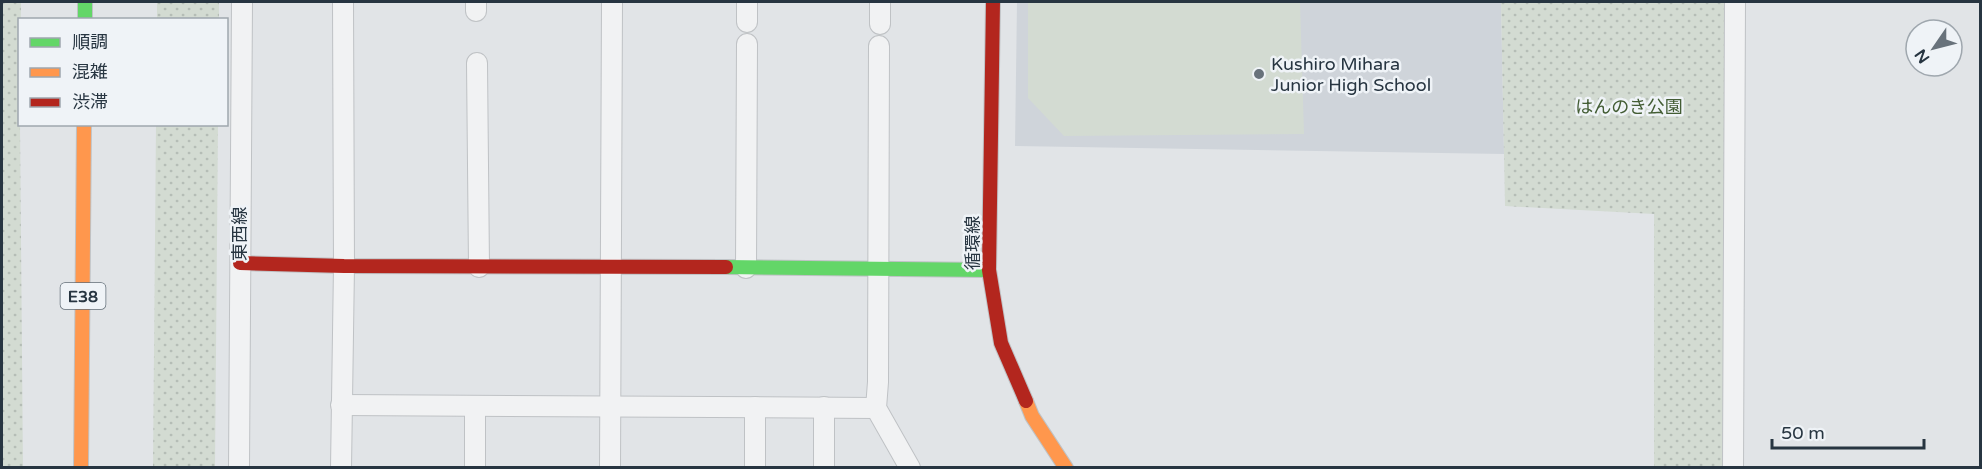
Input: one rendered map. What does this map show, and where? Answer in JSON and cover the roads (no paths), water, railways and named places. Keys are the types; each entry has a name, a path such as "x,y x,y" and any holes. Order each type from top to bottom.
{"main road":[{"path":"85,2 85,18"},
{"name":"循環線","path":"993,2 989,270 1001,343 1032,416 1066,468"},
{"name":"E38","path":"81,468 84,126"},
{"name":"E38","path":"68,468 69,231"},
{"path":"240,262 344,266 989,270"}],"street":[{"name":"東西線","path":"238,468 242,2"},
{"path":"341,468 344,266 343,2"},
{"path":"610,468 612,2"},
{"path":"747,2 747,22"},
{"path":"880,2 880,24"},
{"path":"1733,468 1735,2"},
{"path":"746,268 747,44"},
{"path":"879,46 876,408 910,468"},
{"path":"477,63 479,267"},
{"path":"341,405 876,408"},
{"path":"475,407 475,468"},
{"path":"755,407 755,468"},
{"path":"824,407 824,468"}],"place":[{"name":"Kushiro Mihara Junior High School","path":"1259,74"}],"park label":[{"name":"はんのき公園","path":"1629,107"}]}
